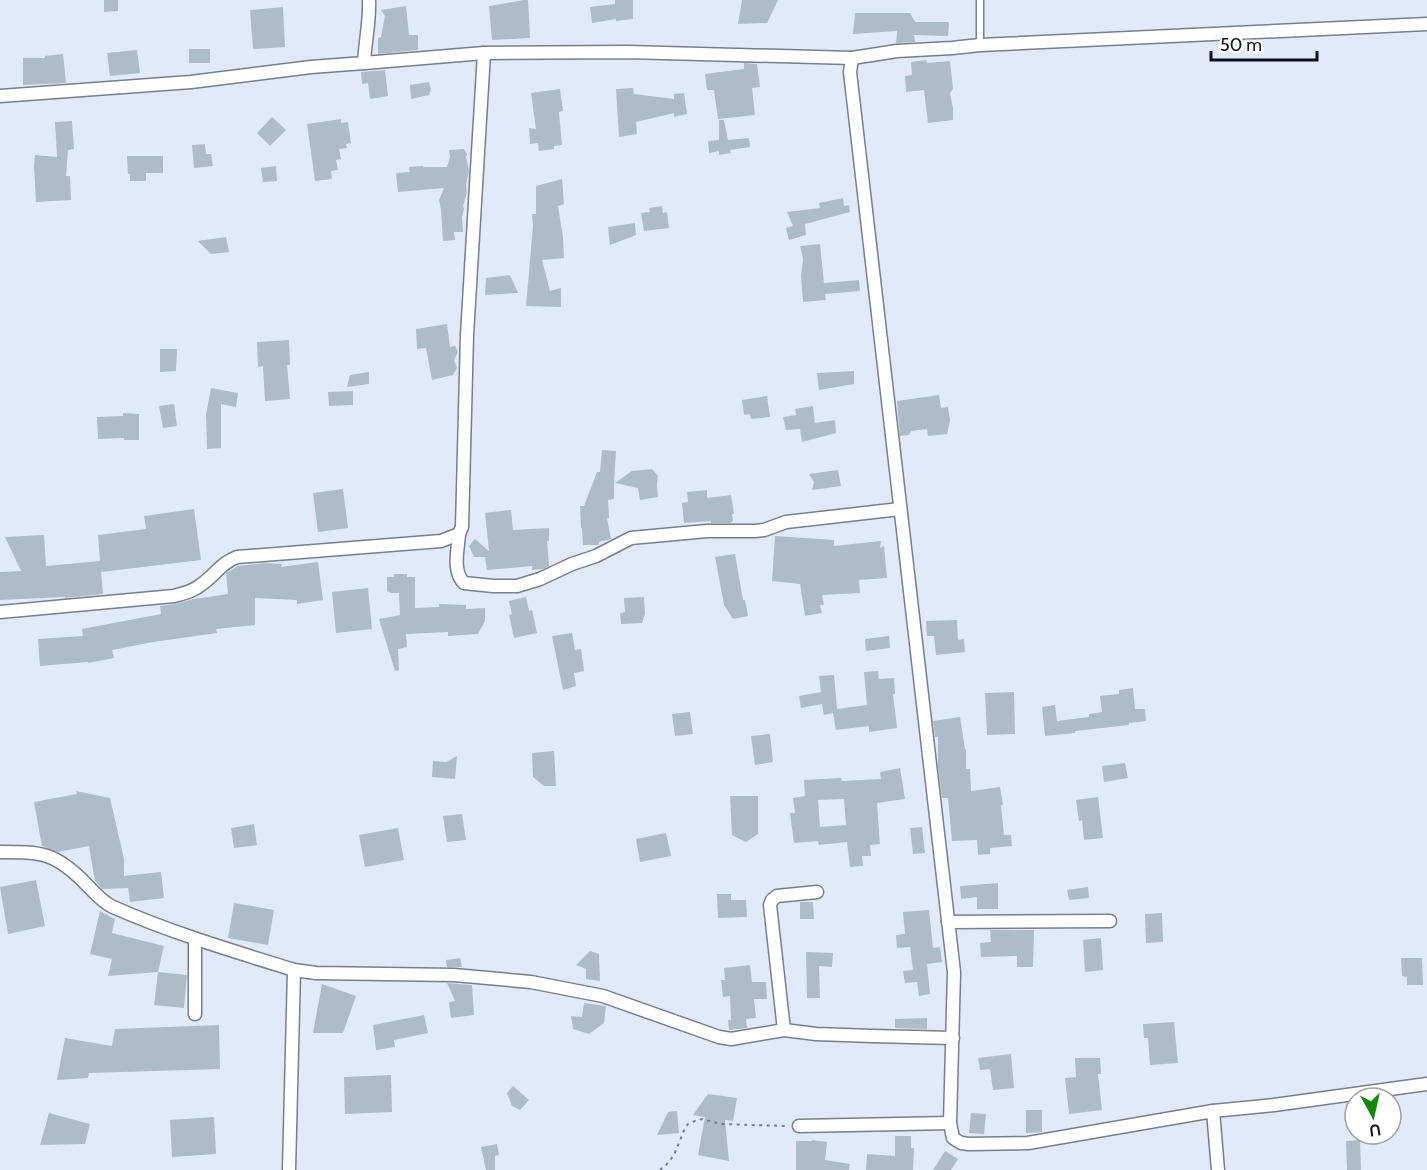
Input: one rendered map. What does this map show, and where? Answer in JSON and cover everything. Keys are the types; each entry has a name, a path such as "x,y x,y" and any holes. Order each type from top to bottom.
{"street":[{"path":"364,63 369,0"},
{"path":"0,96 191,82 311,67 484,53 627,52 852,58 897,51 980,45 1427,24"},
{"path":"484,53 467,335 462,527 459,534 457,570 458,576 464,583 517,586 540,579 631,538 707,531 755,531 786,522 900,509"},
{"path":"852,58 850,72 954,972 950,1123 953,1138 961,1143 1028,1143 1213,1111 1427,1084"},
{"path":"0,612 182,594 202,585 221,565 237,556 441,541 459,534"},
{"path":"0,852 41,854 56,859 73,870 100,899 110,906 162,928 294,970 316,973 454,975 531,982 610,998 719,1037 731,1039 784,1030 816,1034 953,1038"},
{"path":"784,1030 770,905 777,896 817,892"},
{"path":"948,922 1110,921"},
{"path":"195,939 195,1014"},
{"path":"289,1170 294,970"},
{"path":"1213,1111 1218,1170"},
{"path":"799,1126 950,1123"}],"lane":[{"path":"980,0 980,45"}],"path":[{"path":"660,1170 674,1155 685,1128 695,1121 702,1119 721,1124 799,1126"}],"building":[{"path":"104,0 118,0 118,11 104,12"},
{"path":"528,0 530,38 492,40 489,6"},
{"path":"615,0 633,0 633,19 592,23 590,7 615,4"},
{"path":"742,0 778,0 767,23 738,24"},
{"path":"406,6 409,35 418,35 418,50 378,54 378,38 381,37 385,16 381,10"},
{"path":"283,7 285,47 253,49 250,10"},
{"path":"855,13 910,13 915,22 949,22 948,36 914,35 915,42 896,43 897,31 853,34"},
{"path":"189,49 210,49 210,63 189,63"},
{"path":"137,50 140,73 110,76 107,53"},
{"path":"63,54 66,83 23,85 23,58 45,58 45,56"},
{"path":"926,60 927,63 950,61 953,120 928,123 924,90 906,92 905,76 912,75 911,62"},
{"path":"744,63 757,64 760,87 752,88 755,115 718,119 714,90 707,90 705,74 744,69"},
{"path":"385,70 388,96 370,99 368,83 362,84 361,72"},
{"path":"429,82 431,89 429,95 411,99 410,85"},
{"path":"633,88 634,94 674,99 674,94 684,93 687,114 674,117 674,113 636,122 637,134 619,137 616,89"},
{"path":"560,89 563,111 559,112 562,145 554,146 554,149 539,151 538,143 530,144 529,128 536,129 531,93"},
{"path":"272,117 286,130 270,146 257,133"},
{"path":"341,119 341,123 348,122 351,143 346,144 347,148 339,149 341,159 336,160 338,170 331,171 332,179 315,181 307,124"},
{"path":"719,120 724,120 728,140 749,138 750,147 730,150 731,153 719,155 719,151 709,153 708,141 719,140"},
{"path":"72,121 74,149 68,150 66,176 70,176 71,200 36,202 35,155 57,157 55,122"},
{"path":"205,144 206,154 211,154 213,166 194,168 192,145"},
{"path":"464,149 467,154 469,171 463,206 463,232 454,232 455,240 443,241 439,200 444,188 398,192 396,173 410,172 409,167 447,167 450,157 449,150"},
{"path":"127,156 163,156 163,173 146,173 146,181 130,181"},
{"path":"276,166 277,181 263,182 261,168"},
{"path":"562,179 564,204 558,206 564,258 542,260 550,291 561,288 561,307 526,306 532,214 536,214 536,186"},
{"path":"843,198 844,206 849,205 850,212 805,224 806,235 789,240 786,228 793,226 787,212 820,208 819,203"},
{"path":"662,206 663,213 667,212 669,228 644,231 641,213 650,212 649,208"},
{"path":"635,223 636,235 610,245 608,227"},
{"path":"226,237 229,252 211,254 198,241"},
{"path":"820,244 824,283 859,280 860,291 825,294 826,300 803,302 801,276 803,259 800,246"},
{"path":"510,275 518,293 485,295 486,278"},
{"path":"447,324 450,347 455,346 458,352 454,360 457,368 453,375 432,380 426,348 417,349 416,329"},
{"path":"289,340 290,365 287,365 290,399 265,401 263,366 258,367 257,342"},
{"path":"160,349 177,349 176,371 160,372"},
{"path":"854,371 854,384 819,390 817,373"},
{"path":"369,372 369,384 347,387 350,375"},
{"path":"211,388 238,393 236,407 221,404 221,448 207,449 206,415"},
{"path":"353,391 353,405 329,406 328,392"},
{"path":"939,395 941,408 948,407 950,420 947,434 928,436 927,429 911,431 909,435 900,436 897,401"},
{"path":"767,396 770,417 751,419 750,414 744,415 742,400"},
{"path":"174,404 177,426 163,428 159,406"},
{"path":"813,406 815,423 835,420 836,433 802,442 800,429 786,430 783,417 796,415 795,409"},
{"path":"123,413 139,414 139,440 98,439 97,417 123,416"},
{"path":"602,450 616,451 614,499 608,500 609,518 607,518 611,539 599,542 599,545 583,545 580,506 584,506 597,472 600,472"},
{"path":"652,469 658,476 658,497 640,500 638,488 615,483 632,471"},
{"path":"838,470 841,486 812,490 814,482 809,474"},
{"path":"343,489 348,528 318,532 313,493"},
{"path":"707,490 707,498 731,495 733,521 730,523 711,523 711,521 684,523 682,503 688,502 687,492"},
{"path":"194,509 201,560 101,572 103,594 0,600 0,572 21,571 5,537 44,535 46,566 100,561 98,535 146,529 144,516"},
{"path":"511,510 513,530 549,528 549,541 547,541 549,566 532,570 532,566 487,570 485,557 474,557 469,546 475,539 489,551 485,513"},
{"path":"775,536 834,540 834,546 881,541 880,548 884,546 887,578 859,580 860,593 822,595 824,605 820,605 822,613 805,616 800,584 772,581"},
{"path":"735,554 748,616 733,619 724,605 715,557"},
{"path":"318,562 323,600 297,604 297,600 255,598 255,625 216,629 217,633 112,650 114,658 88,663 40,666 38,639 83,636 82,629 161,614 160,606 228,594 226,573 238,566 265,563 282,564 281,567"},
{"path":"394,574 407,574 407,577 415,577 415,608 439,607 439,604 466,605 466,609 485,608 485,621 478,634 448,636 448,632 406,634 407,647 398,649 399,670 395,671 379,619 400,615 399,593 387,591 387,577 394,577"},
{"path":"368,588 372,629 336,633 332,592"},
{"path":"526,597 529,611 532,610 537,633 514,638 509,615 512,614 509,601"},
{"path":"644,597 645,614 642,623 621,624 620,613 625,612 624,598"},
{"path":"957,620 958,640 964,639 965,652 936,655 934,636 927,636 926,621"},
{"path":"572,633 575,650 581,649 584,671 574,673 576,686 563,690 552,636"},
{"path":"889,636 890,648 866,651 865,639"},
{"path":"878,671 879,679 894,678 895,694 893,694 897,728 869,732 869,726 836,730 833,713 824,715 822,704 801,708 799,696 821,692 819,676 834,675 837,709 867,705 864,672"},
{"path":"1133,688 1135,709 1145,709 1146,721 1045,736 1042,707 1055,705 1057,721 1089,717 1089,714 1102,712 1100,696 1119,694 1119,690"},
{"path":"1014,692 1015,734 987,735 985,693"},
{"path":"690,712 693,734 675,736 672,714"},
{"path":"960,717 966,749 966,769 970,769 971,791 1000,787 1004,835 1011,835 1012,846 990,848 990,854 978,855 977,840 952,841 948,798 942,798 938,766 938,737 935,737 933,721"},
{"path":"770,734 773,762 755,765 751,736"},
{"path":"554,751 556,786 544,786 533,777 532,753"},
{"path":"457,756 455,779 432,777 433,761 446,762"},
{"path":"1125,763 1128,778 1104,782 1102,766"},
{"path":"900,768 905,799 877,803 880,844 870,845 871,856 862,856 863,866 850,867 847,842 819,845 818,841 794,843 790,813 795,813 793,798 805,796 804,780 881,779 880,772","holes":["844,799 846,825 820,827 818,800"]},
{"path":"76,791 110,798 124,859 124,876 161,872 164,898 130,902 128,888 102,889 95,881 89,846 58,852 42,846 34,802 77,794"},
{"path":"730,796 758,796 758,834 746,842 732,835"},
{"path":"1098,797 1103,838 1084,840 1082,820 1079,821 1076,800"},
{"path":"462,814 466,840 447,842 443,816"},
{"path":"254,824 257,845 234,848 231,828"},
{"path":"922,827 925,853 913,854 910,828"},
{"path":"398,828 404,860 365,867 359,835"},
{"path":"666,833 671,856 640,862 636,839"},
{"path":"36,880 45,926 8,934 0,887"},
{"path":"998,883 998,909 977,909 977,897 961,899 960,886"},
{"path":"1088,887 1089,898 1069,900 1067,890"},
{"path":"717,894 731,894 731,900 746,900 747,917 718,918"},
{"path":"800,902 813,902 814,919 800,919"},
{"path":"234,903 274,910 268,945 228,938"},
{"path":"929,910 933,948 940,947 942,962 927,964 930,994 919,996 917,982 905,983 903,971 913,970 910,947 897,948 896,935 905,934 903,912"},
{"path":"100,911 115,919 112,933 164,946 158,972 108,976 112,959 90,954"},
{"path":"1162,913 1163,942 1146,943 1145,914"},
{"path":"990,930 1034,930 1033,967 1017,967 1017,956 981,957 980,943 991,942"},
{"path":"1101,938 1103,970 1085,972 1083,940"},
{"path":"590,951 599,954 600,981 586,979 586,969 576,965"},
{"path":"806,952 833,953 832,967 819,966 820,998 807,998"},
{"path":"460,958 462,967 447,967 446,960"},
{"path":"1401,958 1422,958 1423,985 1407,985 1407,977 1402,976"},
{"path":"750,965 752,982 766,982 767,999 754,999 756,1018 746,1019 747,1028 729,1030 730,996 723,997 721,980 725,980 724,968"},
{"path":"158,972 187,975 184,1008 154,1005"},
{"path":"447,983 472,985 474,1015 451,1018 449,1002 455,1001"},
{"path":"322,984 356,996 343,1033 313,1033"},
{"path":"584,1003 606,1006 604,1023 589,1034 573,1029 571,1016 582,1017"},
{"path":"424,1015 428,1033 394,1040 395,1047 376,1050 373,1025"},
{"path":"927,1018 927,1029 895,1028 895,1019"},
{"path":"1174,1022 1178,1063 1150,1065 1148,1038 1144,1038 1143,1024"},
{"path":"219,1025 220,1069 89,1073 88,1078 57,1080 65,1038 112,1046 115,1029"},
{"path":"1011,1054 1014,1088 993,1090 990,1069 980,1070 978,1058"},
{"path":"1075,1058 1100,1058 1101,1074 1098,1074 1102,1110 1069,1114 1065,1078 1076,1077"},
{"path":"391,1075 392,1112 345,1114 344,1077"},
{"path":"513,1086 529,1100 520,1110 512,1106 507,1093"},
{"path":"708,1094 737,1098 733,1121 725,1120 729,1161 698,1155 705,1117 693,1115"},
{"path":"1026,1110 1042,1110 1042,1132 1026,1133"},
{"path":"677,1111 679,1133 657,1135 668,1112"},
{"path":"49,1113 90,1124 85,1144 40,1145"},
{"path":"971,1113 986,1114 984,1134 969,1133"},
{"path":"214,1117 216,1154 172,1157 170,1120"},
{"path":"895,1136 911,1136 911,1148 914,1148 913,1170 866,1170 867,1154 895,1156"},
{"path":"796,1141 827,1142 825,1160 850,1164 849,1170 796,1170"},
{"path":"497,1144 499,1155 495,1156 495,1170 486,1170 481,1147"},
{"path":"1346,1146 1360,1146 1361,1170 1347,1170"},
{"path":"945,1151 958,1159 951,1170 933,1170"}]}
